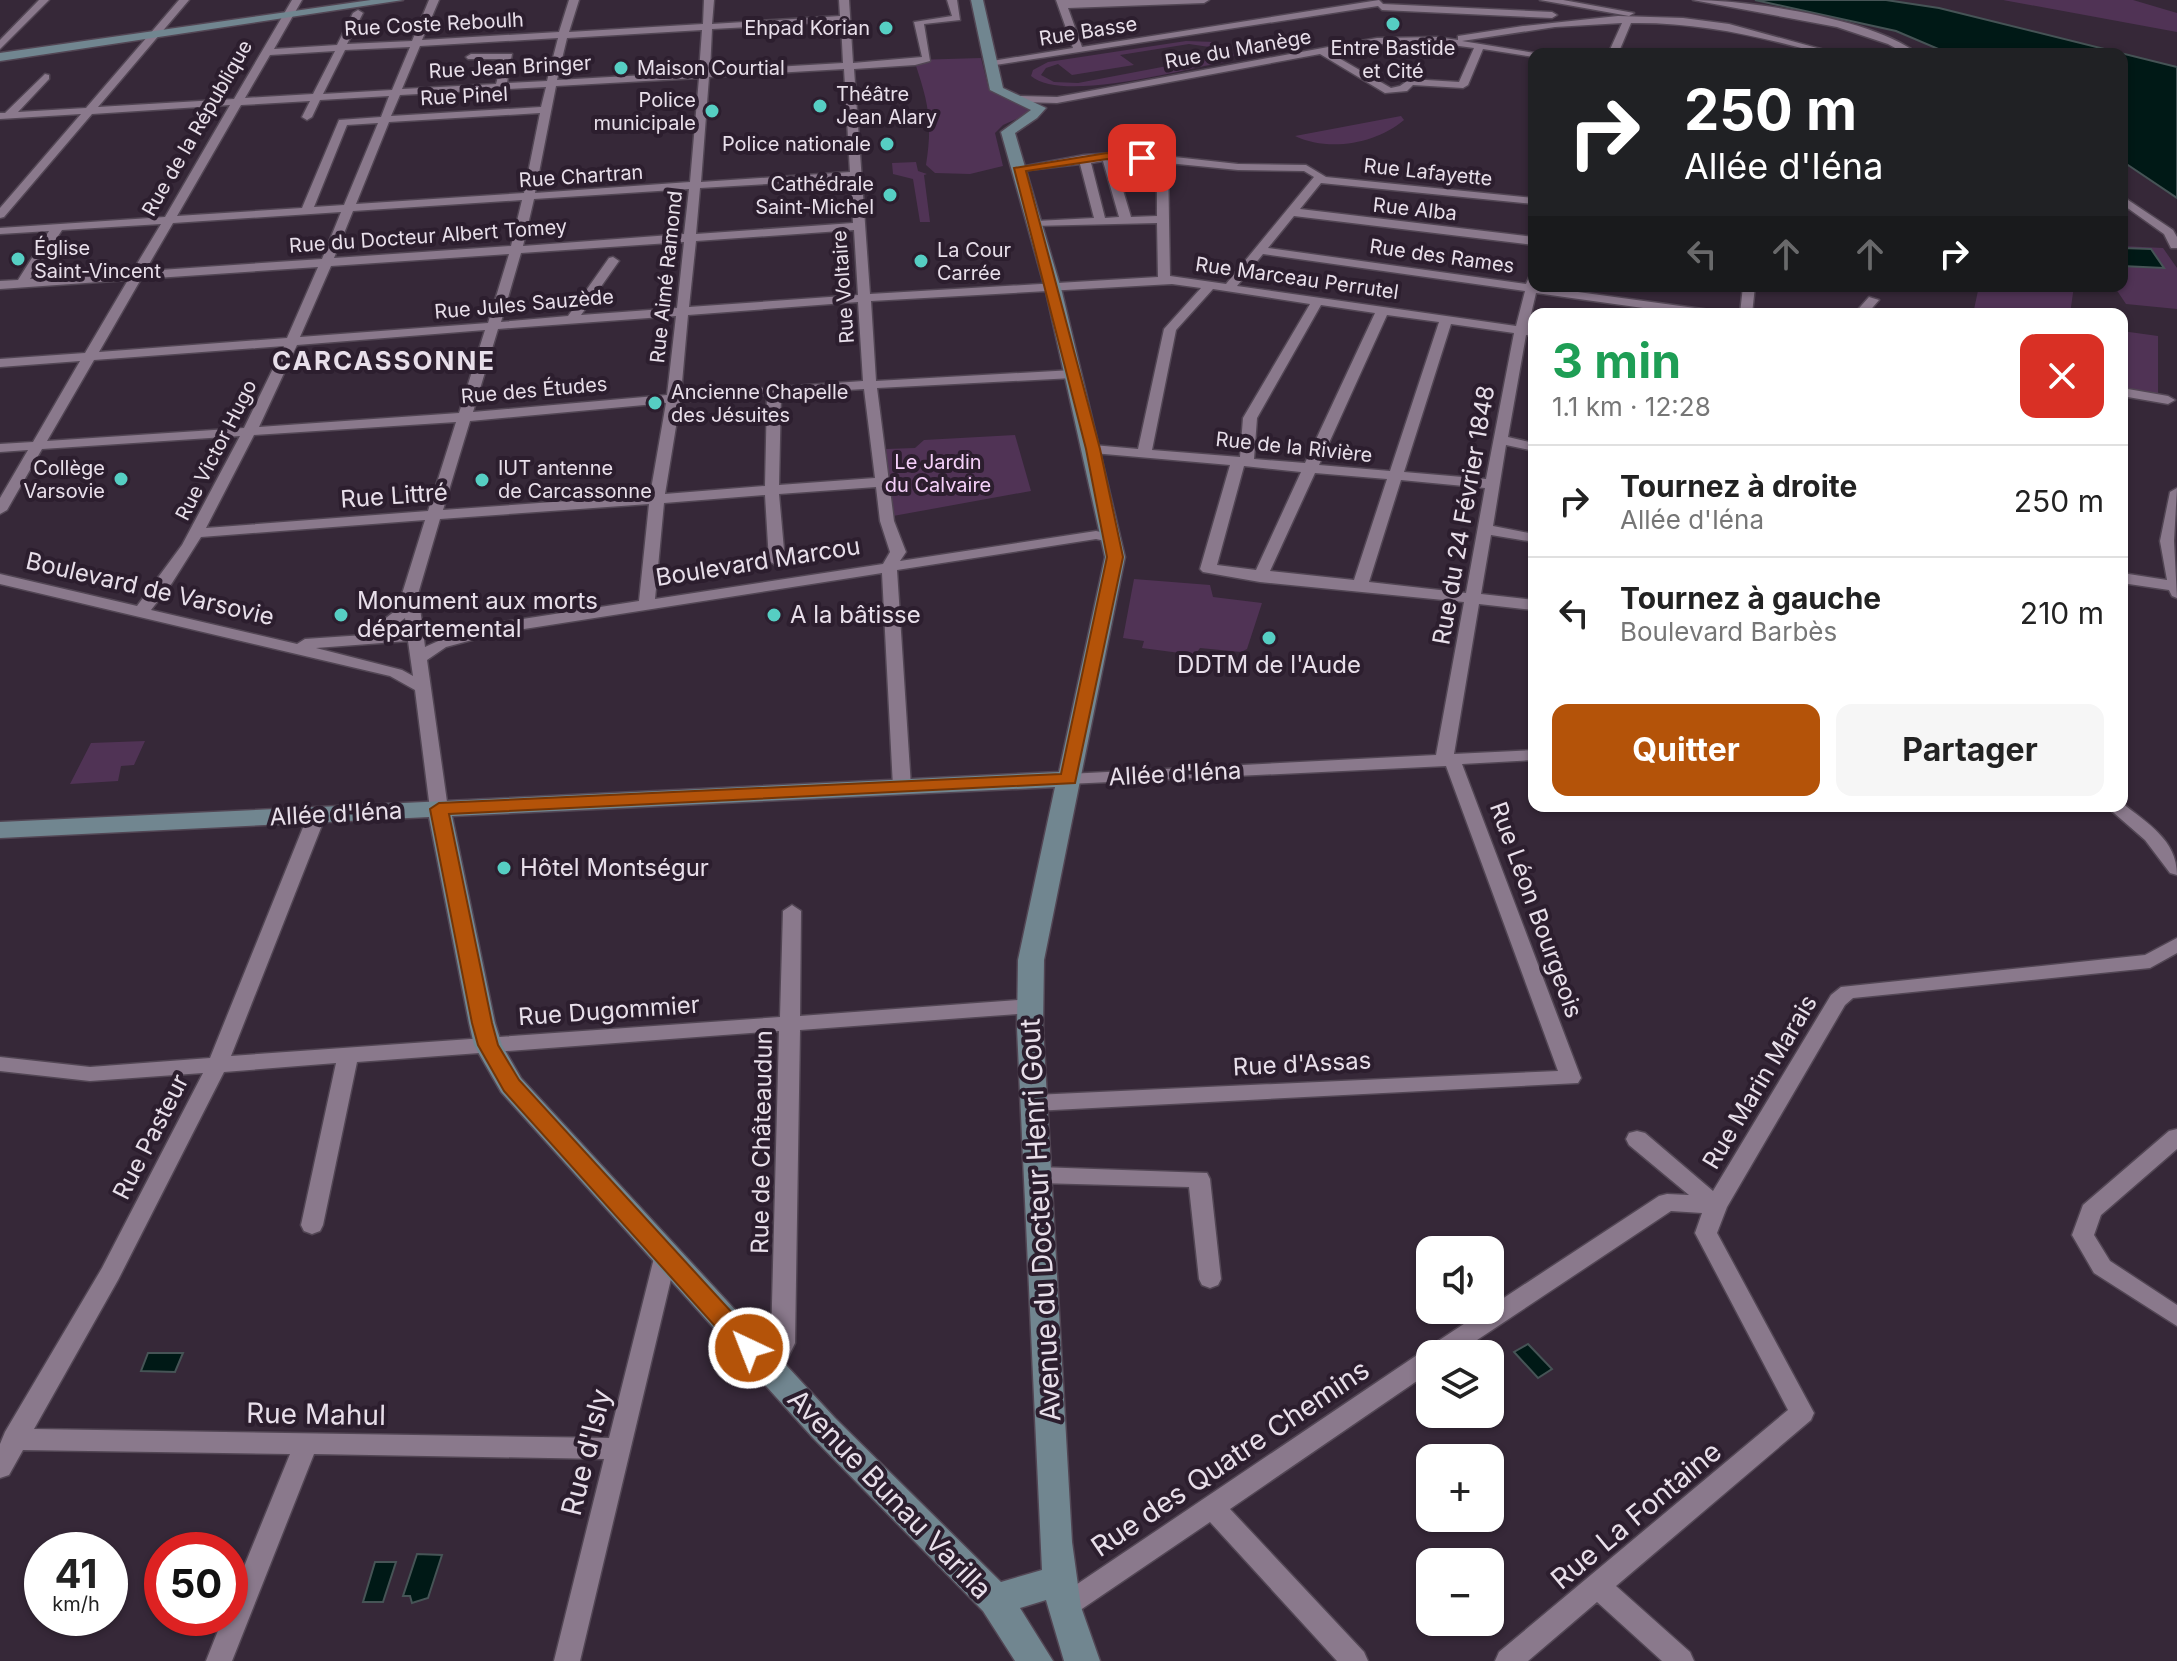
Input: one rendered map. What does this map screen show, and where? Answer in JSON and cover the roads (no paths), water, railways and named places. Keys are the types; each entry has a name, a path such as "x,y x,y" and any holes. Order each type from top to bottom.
{"main road":[{"path":"0,57 149,41 285,16 397,0"},
{"path":"977,0 997,90 1039,108"},
{"name":"Avenue du Docteur Henri Gout","path":"1039,108 1035,115 1013,125 1008,132 1052,286 1093,449 1115,557 1034,936 1030,1006 1061,1593 1082,1661"},
{"name":"Allée d'Iéna","path":"0,830 1068,779"},
{"name":"Avenue Bunau Varilla","path":"439,809 488,1045 511,1085 770,1371 995,1600 1035,1661"},
{"path":"995,1600 1061,1593"}],"street":[{"path":"0,46 44,0"},
{"path":"0,215 85,111 184,0"},
{"name":"Rue de la République","path":"0,510 297,0"},
{"name":"Rue Victor Hugo","path":"141,611 196,533 250,431 292,342 434,0"},
{"path":"439,809 410,607 433,515 516,251 530,197 550,83 574,0"},
{"name":"Rue Aimé Ramond","path":"647,604 657,498 674,397 683,311 709,0"},
{"name":"Rue Voltaire","path":"844,0 870,385 887,521 898,552 889,566 902,787"},
{"name":"Rue Jean Bringer","path":"4,116 927,59 919,22 957,18 952,0"},
{"path":"1545,0 1669,21"},
{"path":"1698,0 1847,28 1904,48"},
{"path":"1078,50 1062,3 1204,10"},
{"path":"1377,41 1379,9"},
{"path":"1440,9 1440,41"},
{"name":"Rue Basse","path":"992,64 1078,50 1204,10 1440,9 1627,21"},
{"path":"1714,24 1747,9"},
{"path":"307,117 358,13"},
{"name":"Rue Coste Reboulh","path":"265,52 845,19"},
{"path":"1616,48 1627,21"},
{"path":"1440,41 1524,27 1669,21 1714,24 1810,48"},
{"path":"463,88 475,40"},
{"name":"Rue du Manège","path":"1021,99 1057,100 1377,41 1440,41"},
{"path":"1440,41 1528,53"},
{"path":"1324,53 1389,91 1403,89 1410,82 1463,85 1479,47"},
{"path":"471,57 509,56 501,85"},
{"path":"4,116 45,77"},
{"name":"Rue du Manège","path":"1039,108 1057,100"},
{"name":"Rue Pinel","path":"306,212 343,122 546,110"},
{"path":"1107,156 1126,220"},
{"name":"Rue Lafayette","path":"1020,168 1107,156 1306,168 1320,177 1528,200"},
{"path":"1084,158 1100,221"},
{"path":"1162,159 1164,280"},
{"name":"Rue Chartran","path":"0,231 855,175"},
{"path":"1229,288 1320,177"},
{"path":"2128,203 2169,232 2175,245"},
{"name":"Rue Alba","path":"1292,212 1528,240"},
{"path":"1036,224 1162,219"},
{"name":"Rue du Docteur Albert Tomey","path":"0,285 859,226"},
{"path":"22,283 58,227"},
{"name":"Rue des Rames","path":"1260,250 1528,283"},
{"path":"572,320 613,261"},
{"name":"Rue Marceau Perrutel","path":"1052,286 1164,280 1527,331"},
{"name":"Rue Jules Sauzède","path":"0,363 1052,286"},
{"path":"1144,453 1170,329 1209,286"},
{"name":"Rue des Rames","path":"1576,292 1669,308"},
{"path":"1640,304 1643,292"},
{"path":"1866,308 1873,300"},
{"path":"1317,302 1250,418 1242,462 1208,569 1528,604"},
{"path":"1260,577 1382,311"},
{"path":"1359,588 1446,321"},
{"name":"Rue du 24 Février 1848","path":"1448,761 1500,439 1527,331"},
{"name":"Rue des Études","path":"0,448 466,417 774,390 1073,374"},
{"path":"774,390 772,490 777,561"},
{"path":"2128,393 2170,399"},
{"path":"1500,439 1528,446"},
{"name":"Rue de la Rivière","path":"1093,449 1492,484"},
{"name":"Rue Littré","path":"196,533 882,482"},
{"path":"2128,579 2176,590 2167,541 2177,492"},
{"path":"1484,529 1528,537"},
{"name":"Boulevard Marcou","path":"418,659 440,644 497,628 1096,535 1110,538"},
{"name":"Boulevard de Varsovie","path":"0,579 289,645 396,673 423,688"},
{"path":"367,639 410,607"},
{"name":"Boulevard de Varsovie","path":"289,645 497,628"},
{"name":"Allée d'Iéna","path":"1068,779 1528,755"},
{"name":"Rue Léon Bourgeois","path":"1448,761 1571,1078"},
{"path":"2122,812 2151,836 2177,869"},
{"name":"Rue Pasteur","path":"0,1467 110,1274 217,1066 317,815"},
{"name":"Rue de Châteaudun","path":"770,1371 783,1343 792,911"},
{"name":"Rue Marin Marais","path":"1802,1413 1706,1233 1716,1206 1838,1000 1848,992 2150,961 2177,945"},
{"name":"Rue Dugommier","path":"0,1064 90,1074 1030,1006"},
{"path":"312,1225 348,1057"},
{"name":"Rue d'Assas","path":"1034,1103 1571,1078"},
{"path":"2177,1137 2091,1211 2083,1235 2102,1267 2177,1317"},
{"path":"1637,1139 1716,1206"},
{"path":"1038,1175 1199,1179 1210,1279"},
{"path":"1458,1340 1667,1202 1716,1206"},
{"name":"Rue d'Isly","path":"567,1661 665,1258"},
{"name":"Rue des Quatre Chemins","path":"1061,1593 1213,1508 1416,1369"},
{"name":"Rue La Fontaine","path":"1508,1661 1802,1413"},
{"name":"Rue Mahul","path":"14,1439 617,1449"},
{"path":"219,1661 306,1444"},
{"path":"1213,1508 1355,1661"},
{"path":"1597,1586 1681,1661"}],"place":[{"name":"Entre Bastide et Cité","path":"1393,24"},
{"name":"Ehpad Korian","path":"886,28"},
{"name":"Maison Courtial","path":"621,68"},
{"name":"Théâtre Jean Alary","path":"820,106"},
{"name":"Police municipale","path":"712,111"},
{"name":"Police nationale","path":"887,144"},
{"name":"Cathédrale Saint-Michel","path":"890,195"},
{"name":"Église Saint-Vincent","path":"18,259"},
{"name":"La Cour Carrée","path":"921,261"},
{"name":"Ancienne Chapelle des Jésuites","path":"655,403"},
{"name":"Collège Varsovie","path":"121,479"},
{"name":"IUT antenne de Carcassonne","path":"482,480"},
{"name":"Monument aux morts départemental","path":"341,615"},
{"name":"A la bâtisse","path":"774,615"},
{"name":"DDTM de l'Aude","path":"1269,638"},
{"name":"Hôtel Montségur","path":"504,868"}],"district":[{"name":"CARCASSONNE","path":"384,361"}],"park label":[{"name":"Le Jardin du Calvaire","path":"938,474"}]}
